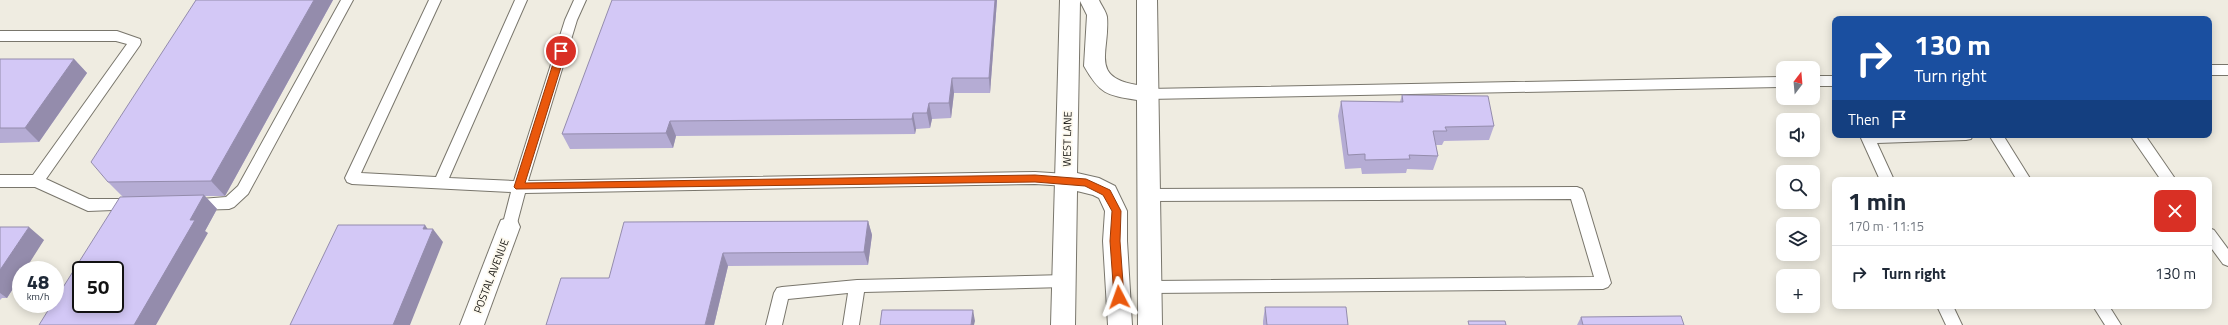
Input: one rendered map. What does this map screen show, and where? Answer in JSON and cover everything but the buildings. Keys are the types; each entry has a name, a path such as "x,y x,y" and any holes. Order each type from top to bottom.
{"main road":[{"name":"WEST LANE","path":"1063,325 1070,0"},
{"path":"1089,0 1097,16 1094,66 1103,81 1116,89 1147,94"},
{"path":"1147,0 1150,325"},
{"path":"1066,180 1099,187 1107,192 1116,211 1115,241 1120,325"},
{"name":"POSTAL AVENUE","path":"472,325 509,227"}],"lane":[{"path":"184,204 228,203 243,190 347,0"},
{"path":"435,0 352,178 519,187 1027,178 1066,180"},
{"path":"440,183 522,0"},
{"path":"509,227 519,187 571,20 580,0"},
{"path":"0,36 117,36 135,42 37,181"},
{"path":"2212,70 2228,70"},
{"path":"1820,81 1832,80"},
{"path":"1147,94 1776,82"},
{"path":"1868,138 1886,177"},
{"path":"1998,138 2022,177"},
{"path":"2139,138 2168,177"},
{"path":"0,181 37,181 88,205 146,205"},
{"path":"1148,195 1577,193 1603,283 1150,287"},
{"path":"2212,238 2228,260"},
{"path":"774,325 782,293 857,286 1065,281"},
{"path":"851,325 857,286"},
{"path":"1946,309 1954,325"},
{"path":"2103,309 2113,325"}],"route":[{"path":"561,51 519,187 1035,178 1086,183 1099,187 1107,192 1116,211 1115,241 1119,297"}]}
